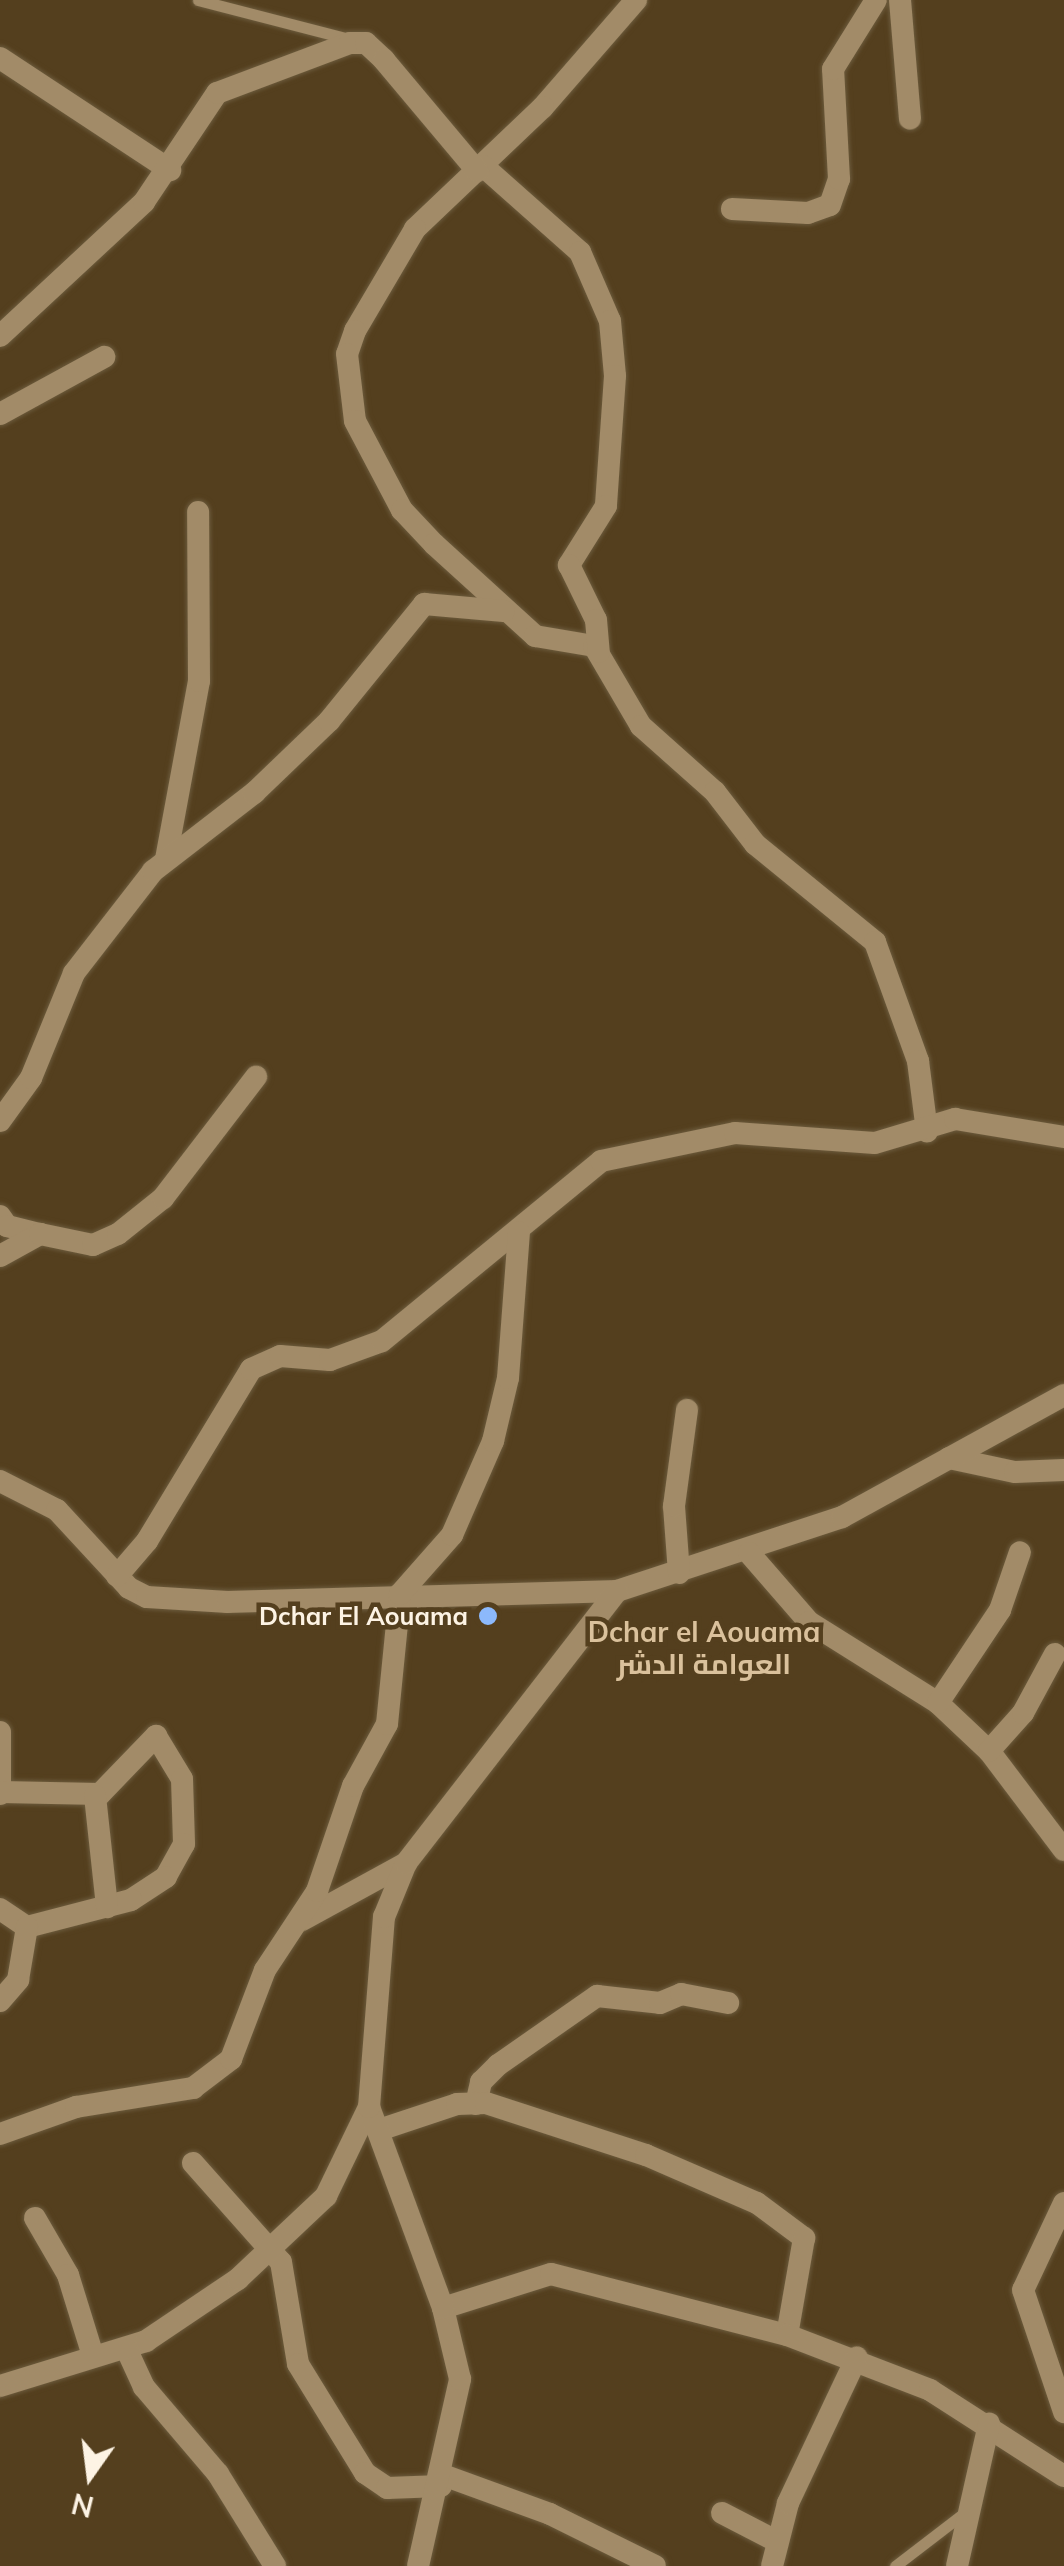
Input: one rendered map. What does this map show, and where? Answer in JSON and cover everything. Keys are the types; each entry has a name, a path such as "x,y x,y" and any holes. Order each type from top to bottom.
{"street":[{"path":"599,652 584,641 535,636 402,510 355,420 348,354 364,309 415,229 480,169 636,0"},
{"path":"732,208 808,214 830,205 839,180 833,69 876,0"},
{"path":"900,0 910,119"},
{"path":"0,336 94,255 170,170 218,92 358,42 384,60 480,169 580,252 610,321 615,392 606,506 569,565 596,620 599,652 615,693 640,726 715,792 755,844 875,942 918,1061 926,1131"},
{"path":"0,58 170,170"},
{"path":"0,414 104,357"},
{"path":"166,859 199,682 198,512"},
{"path":"0,1121 31,1078 90,948 166,859 244,802 329,721 424,604 504,610"},
{"path":"0,1216 7,1226 93,1246 118,1234 176,1184 256,1077"},
{"path":"117,1576 147,1541 251,1368 280,1356 330,1360 382,1341 519,1232 578,1173 618,1157 735,1133 876,1143 969,1119 1064,1137"},
{"path":"0,2134 76,2107 154,2098 210,2080 231,2060 264,1970 302,1920 353,1786 386,1724 400,1594 452,1535 494,1441 508,1378 519,1232"},
{"path":"0,1256 40,1234"},
{"path":"0,1481 57,1510 117,1576 147,1597 176,1602 618,1591 749,1553 842,1518 1064,1395"},
{"path":"679,1572 674,1506 687,1410"},
{"path":"950,1458 1015,1472 1064,1470"},
{"path":"938,1703 1000,1610 1020,1552"},
{"path":"749,1553 808,1622 938,1703 989,1752 1064,1850"},
{"path":"0,2386 126,2348 272,2250 326,2196 369,2107 380,1944 406,1863 618,1591"},
{"path":"989,1752 1023,1713 1055,1654"},
{"path":"0,1732 0,1793 94,1796 156,1736 173,1755 186,1802 184,1844 166,1878 107,1907 27,1927 0,1909"},
{"path":"94,1796 107,1907"},
{"path":"302,1920 406,1863"},
{"path":"0,2002 18,1980 27,1927"},
{"path":"476,2104 481,2082 498,2066 597,1996 660,2004 681,1994 728,2003"},
{"path":"379,2130 476,2104 646,2155 783,2219 807,2250 787,2335"},
{"path":"369,2107 443,2308 460,2380 442,2480 418,2566"},
{"path":"193,2163 272,2250 290,2293 298,2364 364,2473 387,2488 442,2480 550,2514 655,2566"},
{"path":"1064,2202 1024,2290 1064,2412"},
{"path":"35,2218 68,2275 93,2356"},
{"path":"443,2308 550,2274 787,2335 857,2357 989,2424 1064,2475"},
{"path":"126,2348 144,2387 237,2500 275,2566"},
{"path":"772,2566 776,2541 857,2357"},
{"path":"956,2566 989,2424"},
{"path":"722,2513 776,2541"}],"lane":[{"path":"198,0 358,42"},
{"path":"895,2566 968,2510"}],"place":[{"name":"Dchar El Aouama","path":"488,1616"}],"district":[{"name":"Dchar el Aouama العوامة الدشر","path":"704,1648"}]}
